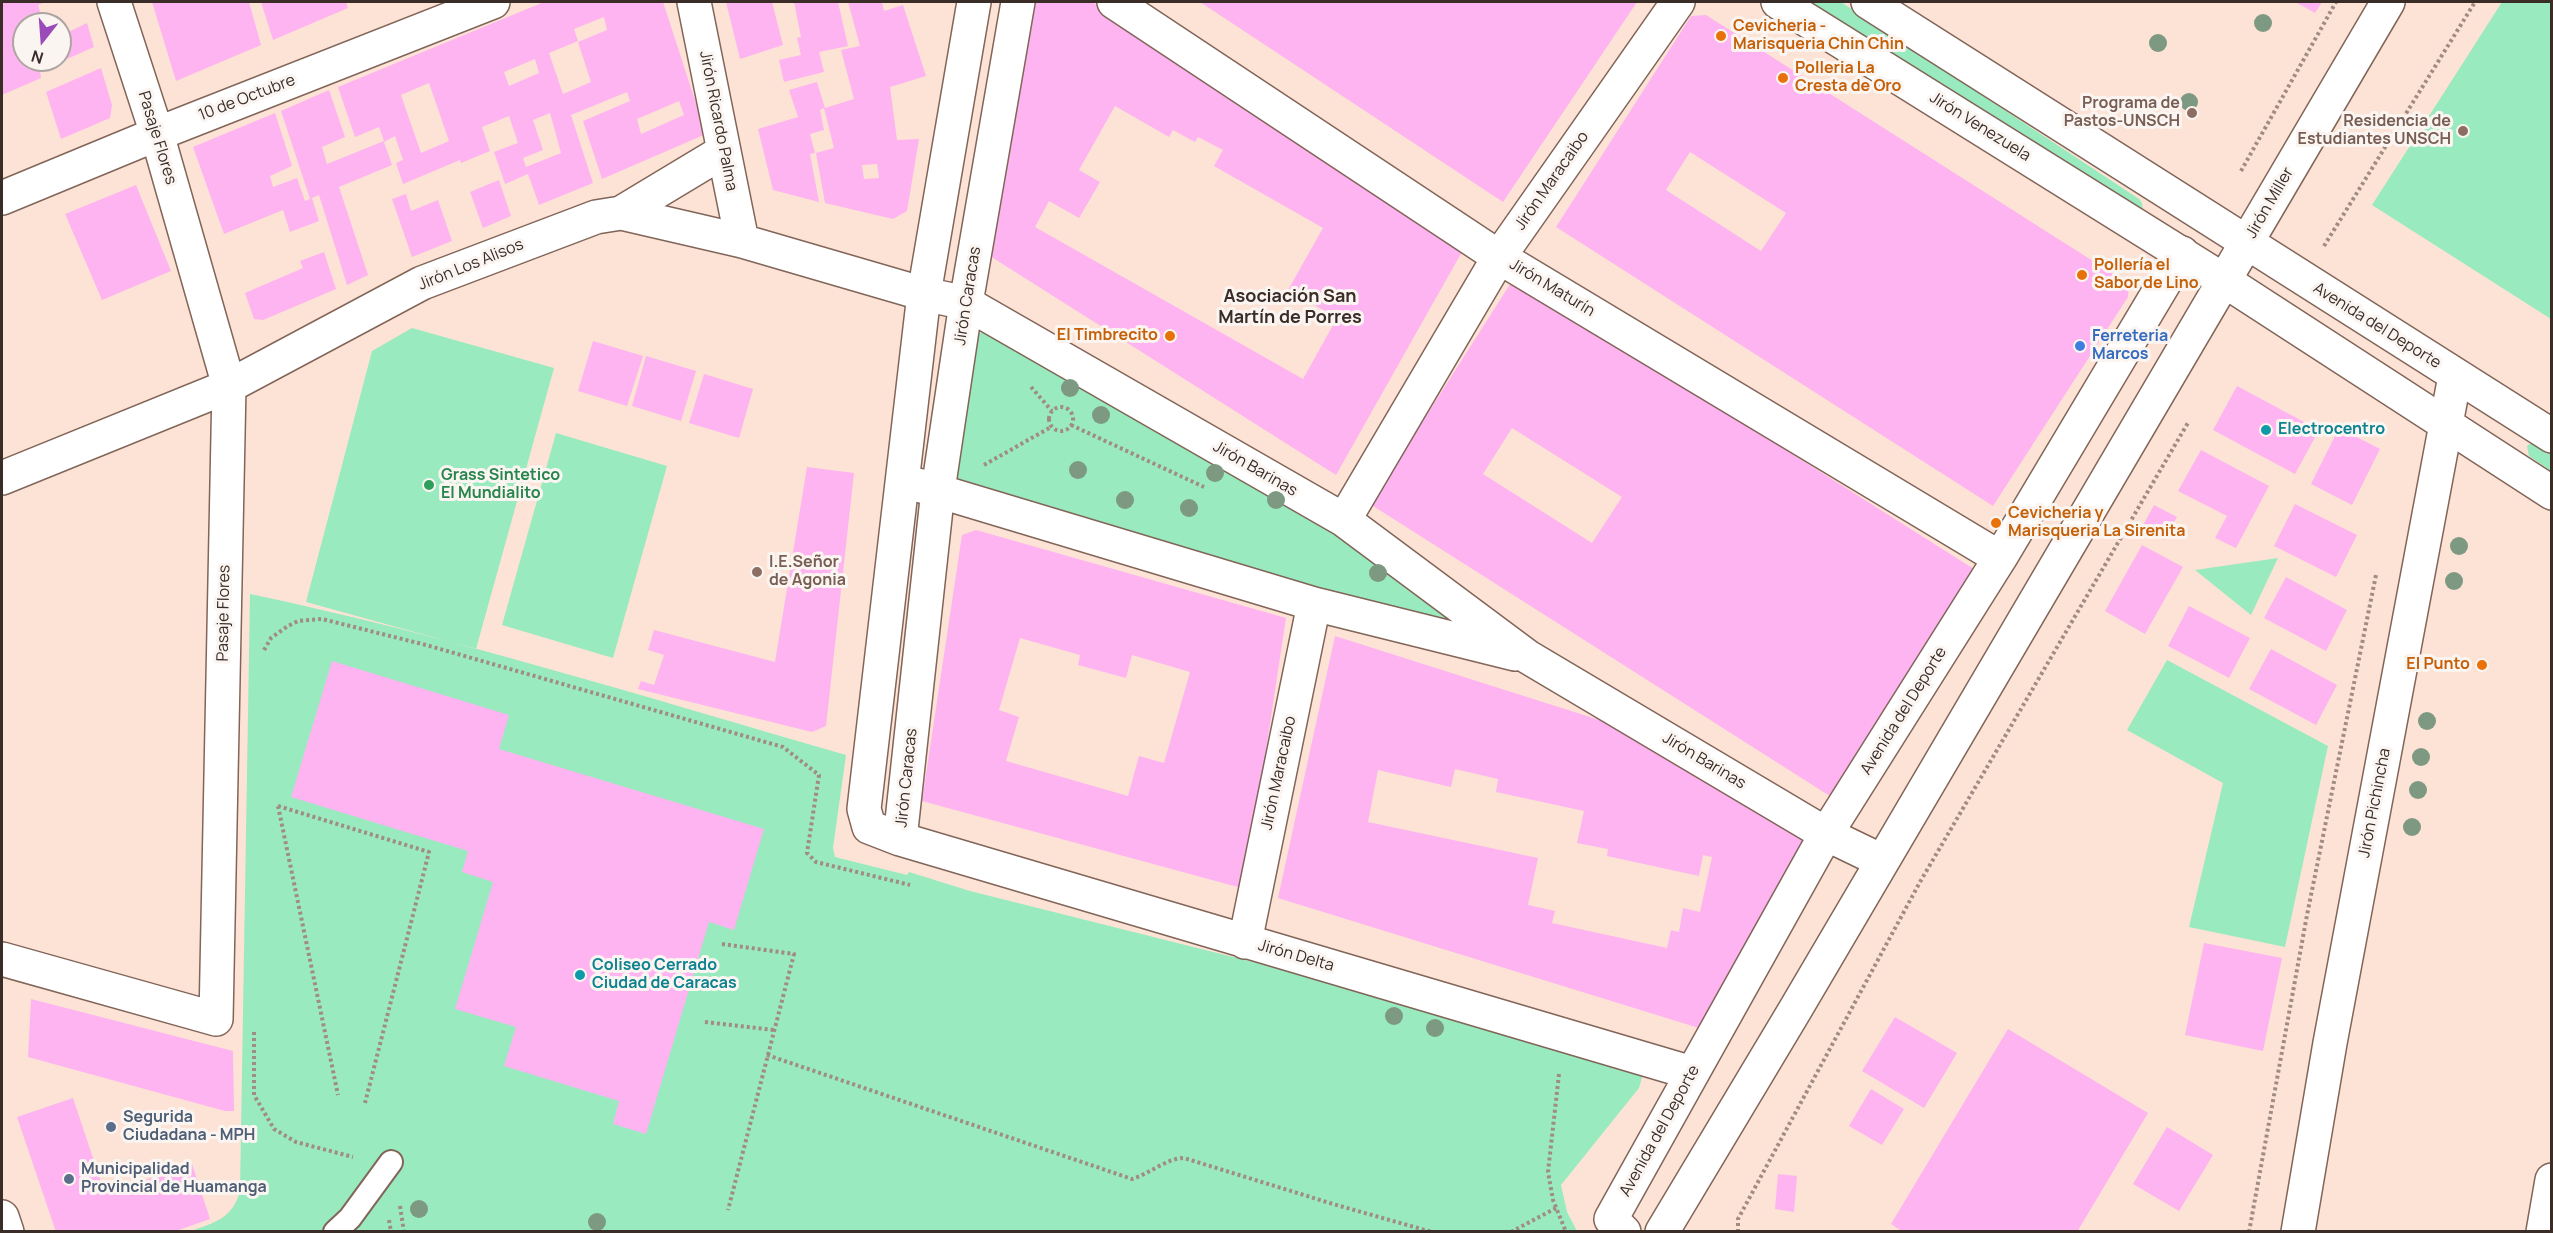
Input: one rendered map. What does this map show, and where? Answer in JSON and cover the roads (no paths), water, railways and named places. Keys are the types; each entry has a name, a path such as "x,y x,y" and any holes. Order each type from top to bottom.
{"street":[{"name":"Pasaje Flores","path":"2,959 216,1019 229,386 157,134 114,2"},
{"name":"10 de Octubre","path":"2,198 157,134 493,2"},
{"name":"Jirón Ricardo Palma","path":"694,2 742,241"},
{"name":"Jirón Caracas","path":"974,2 924,294 864,809 869,827 900,839 938,490 966,303 1018,2"},
{"name":"Jirón Maturín","path":"1114,2 1499,257 2000,558"},
{"name":"Jirón Maracaibo","path":"1344,520 1499,257 1678,2"},
{"name":"Jirón Venezuela","path":"1778,2 2182,253"},
{"name":"Avenida del Deporte","path":"1868,2 2552,436"},
{"name":"Jirón Miller","path":"2225,280 2388,2"},
{"path":"621,213 724,151"},
{"name":"Jirón Los Alisos","path":"2,478 229,386 422,283 596,217 621,213 742,241 924,294 966,303"},
{"path":"2182,253 2552,493"},
{"name":"Avenida del Deporte","path":"1617,1225 1692,1073 1826,834 2000,558 2182,253"},
{"path":"1662,1232 2225,280"},
{"name":"Jirón Barinas","path":"966,303 1344,520 1528,657 1826,834 1882,861"},
{"name":"Jirón Pichincha","path":"2298,1232 2330,1042 2455,376"},
{"name":"Jirón Barinas","path":"903,481 1314,604 1528,657"},
{"name":"Jirón Maracaibo","path":"1245,942 1314,604"},
{"name":"Jirón Delta","path":"900,839 1692,1073"},
{"path":"2543,1232 2552,1180"},
{"path":"2,1217 6,1232"}],"lane":[{"path":"335,1232 350,1218 391,1161"}],"place":[{"name":"Cevicheria - Marisqueria Chin Chin","path":"1721,36"},
{"name":"Polleria La Cresta de Oro","path":"1783,78"},
{"name":"Programa de Pastos-UNSCH","path":"2192,113"},
{"name":"Residencia de Estudiantes UNSCH","path":"2463,131"},
{"name":"Pollería el Sabor de Lino","path":"2082,275"},
{"name":"El Timbrecito","path":"1170,336"},
{"name":"Ferreteria Marcos","path":"2080,346"},
{"name":"Electrocentro","path":"2266,430"},
{"name":"Grass Sintetico El Mundialito","path":"429,485"},
{"name":"Cevicheria y Marisqueria La Sirenita","path":"1996,523"},
{"name":"I.E.Señor de Agonia","path":"757,572"},
{"name":"El Punto","path":"2482,665"},
{"name":"Coliseo Cerrado Ciudad de Caracas","path":"580,975"},
{"name":"Segurida Ciudadana - MPH","path":"111,1127"},
{"name":"Municipalidad Provincial de Huamanga","path":"69,1179"}],"district":[{"name":"Asociación San Martín de Porres","path":"1290,307"}]}
